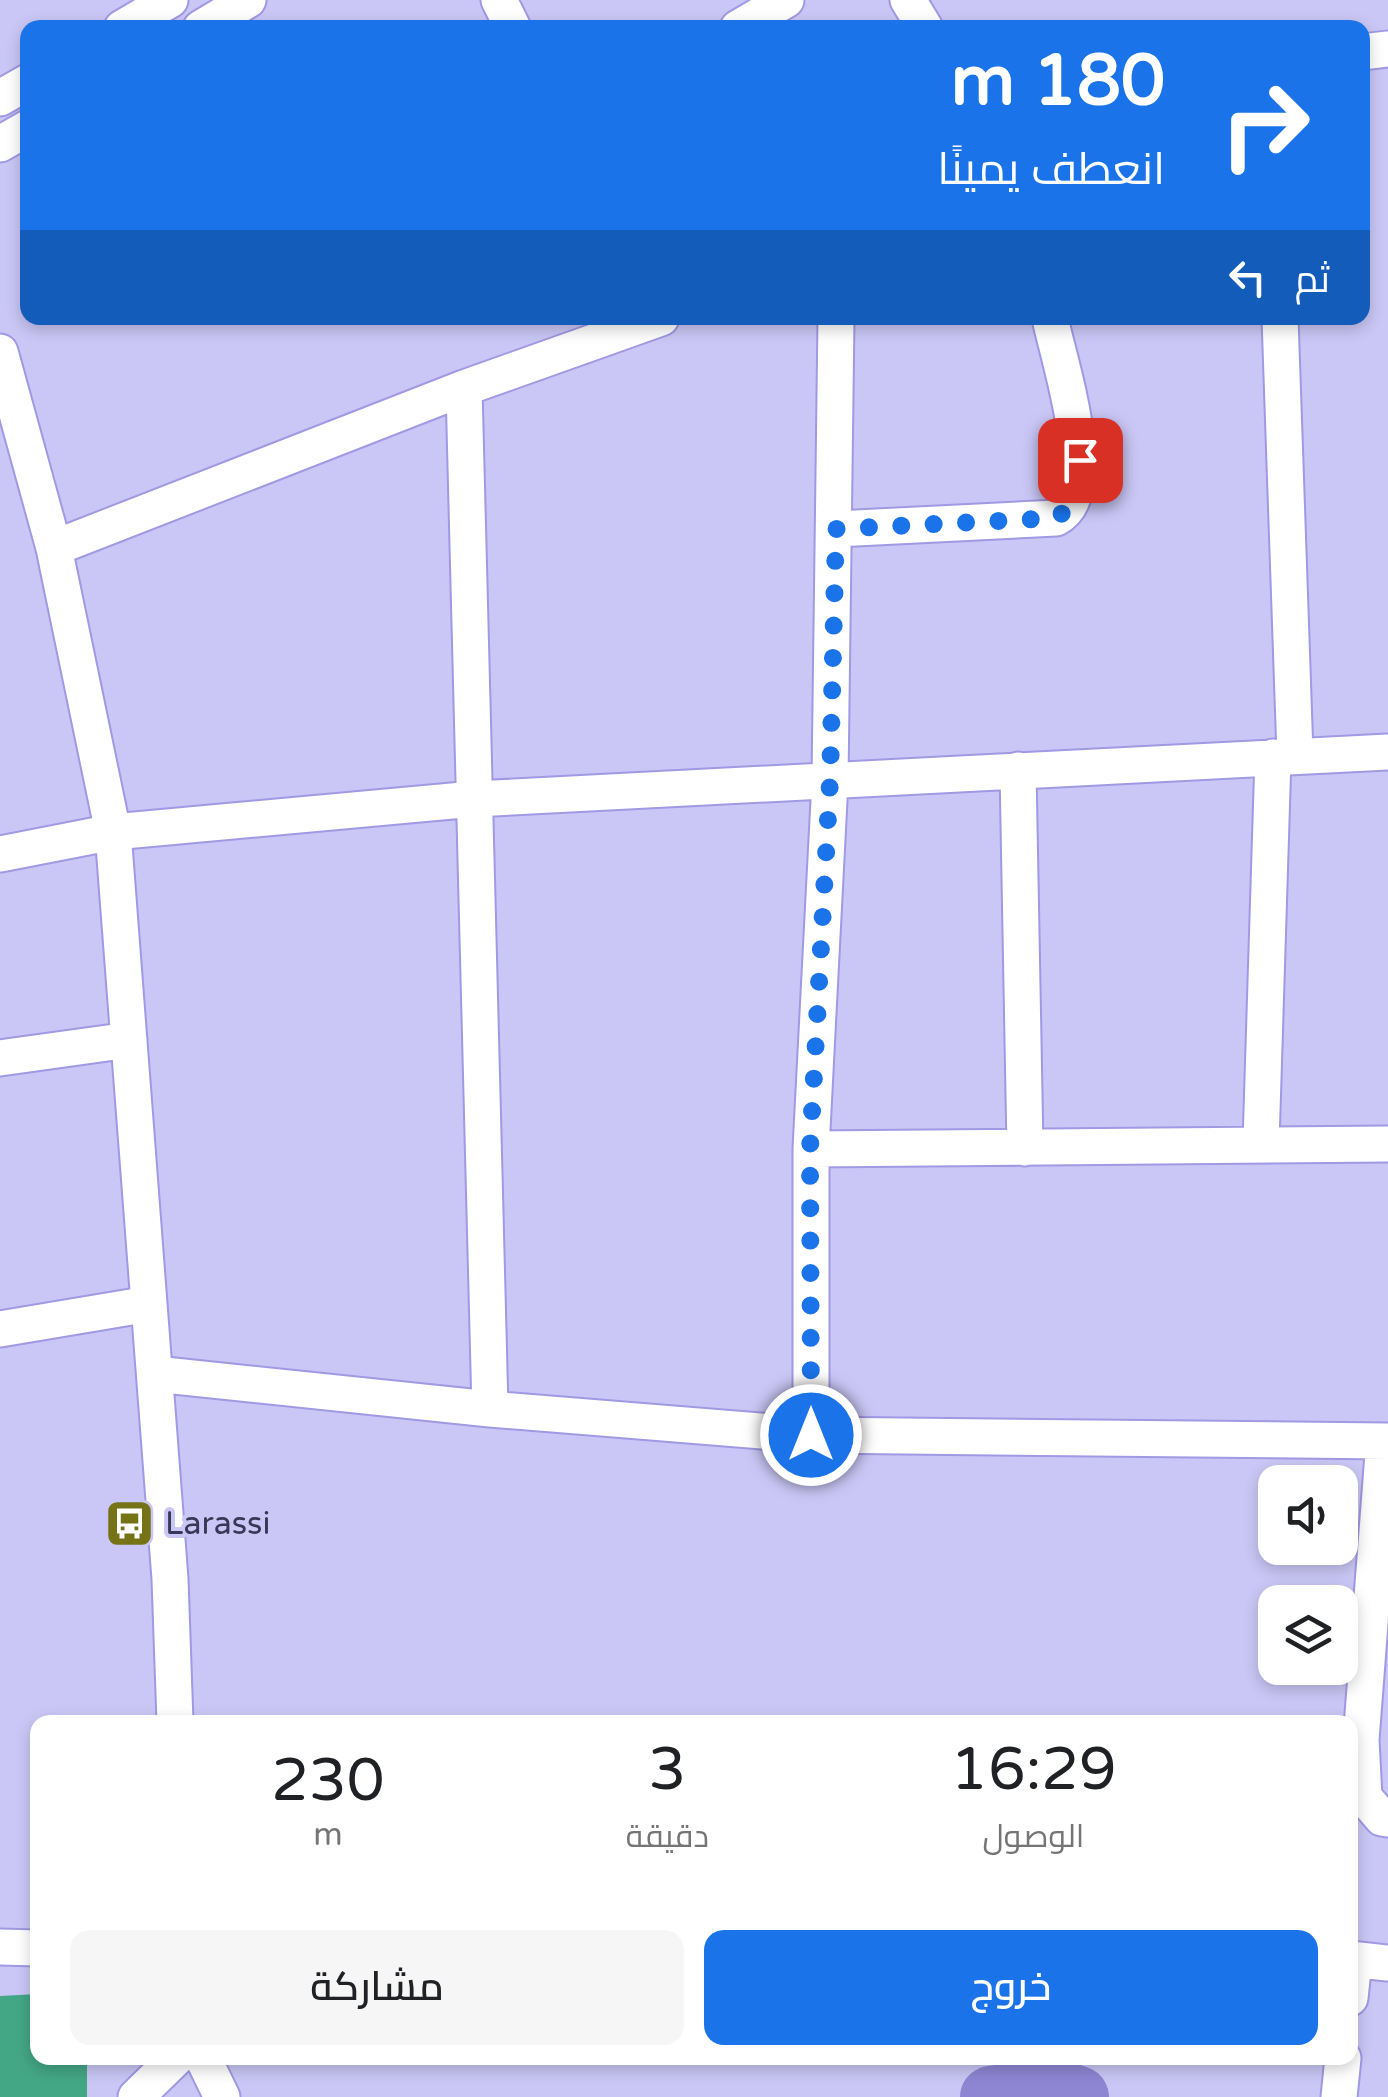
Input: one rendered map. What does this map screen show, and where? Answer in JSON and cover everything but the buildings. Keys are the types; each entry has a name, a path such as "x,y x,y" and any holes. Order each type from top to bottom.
{"street":[{"path":"136,20 170,0"},
{"path":"214,20 248,0"},
{"path":"752,20 786,0"},
{"path":"54,548 464,388 562,335 620,325"},
{"path":"811,1435 810,1149 830,781 836,325"},
{"path":"836,529 1056,518 1066,513 1078,490 1080,460 1051,325"},
{"path":"1261,1143 1284,756 1280,325"},
{"path":"0,352 54,548 114,832 170,1579 175,1715"},
{"path":"464,388 490,1409"},
{"path":"0,854 114,832 474,799 1388,752"},
{"path":"1018,770 1025,1148"},
{"path":"0,1058 129,1040"},
{"path":"810,1149 1388,1144"},
{"path":"0,1328 150,1304"},
{"path":"155,1374 490,1409 811,1435 1386,1441 1361,1740 1364,1797 1382,1818 1388,1819"},
{"path":"0,1947 30,1948"},
{"path":"136,2097 169,2065"},
{"path":"206,2065 222,2097"},
{"path":"1339,2097 1342,2065"}],"waterway":[{"path":"991,2097 1051,2088 1078,2097"}],"place":[{"name":"Larassi","path":"130,1524"}],"route":[{"path":"811,1435 810,1149 830,781 836,529 1056,518 1073,505 1080,460"}]}
